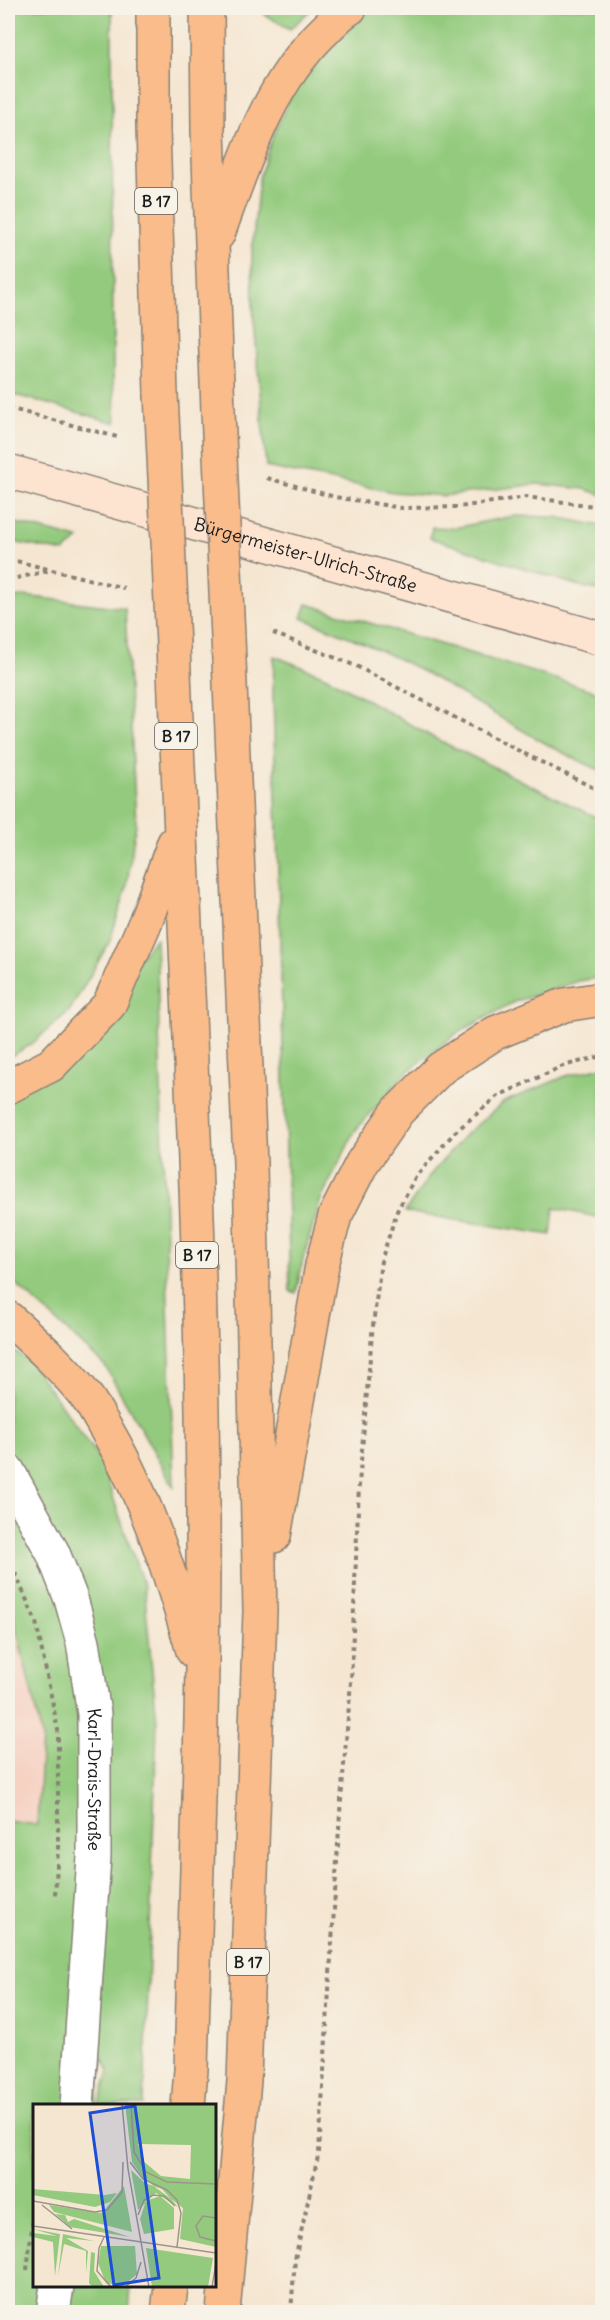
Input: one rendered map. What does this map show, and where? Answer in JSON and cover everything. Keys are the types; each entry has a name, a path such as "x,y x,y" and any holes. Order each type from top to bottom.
{"highway":[{"name":"B 17","path":"153,8 153,127 161,394 195,1164 203,1509 203,1684 188,2104"},
{"name":"B 17","path":"207,8 208,130 218,411 250,1163 261,1611 244,2081 223,2313"},
{"path":"212,249 255,133 279,85 307,47 350,8"},
{"path":"8,1087 51,1065 109,1005 145,923 180,827"},
{"path":"261,1611 322,1265 335,1216 362,1163 398,1111 441,1068 495,1033 564,1005 603,999"},
{"path":"8,1318 34,1340 88,1399 126,1464 168,1566 203,1684"},
{"path":"168,2313 171,2287"}],"main road":[{"name":"Bürgermeister-Ulrich-Straße","path":"8,471 603,639"}],"street":[{"name":"Karl-Drais-Straße","path":"8,1471 31,1509 53,1553 71,1599 83,1642 94,1714 94,1857 77,2104"},
{"path":"43,2287 53,2313"}],"path":[{"path":"8,408 117,437"},
{"path":"267,478 335,497 402,508 459,507 526,496 603,507"},
{"path":"8,559 124,588"},
{"path":"8,580 50,570"},
{"path":"273,633 356,666 603,792"},
{"path":"291,2313 295,2259 319,2152 340,1812 351,1682 359,1484 381,1261 397,1211 416,1176 455,1132 498,1096 563,1066 603,1056"},
{"path":"8,1556 36,1622 58,1730 55,1896"}],"shaded area":[{"path":"8,1593 42,1737 37,1826 8,1821"}],"green space":[{"path":"8,8 112,8 113,379 116,423 8,393"},
{"path":"262,8 313,8 290,29 265,15"},
{"path":"372,8 602,8 602,495 585,489 537,484 444,496 393,492 266,467 253,308 252,251 259,178 272,138 292,93 353,20"},
{"path":"513,516 556,517 602,526 602,591 579,586 430,538 432,527 454,528"},
{"path":"8,521 79,539 64,552 8,541"},
{"path":"23,596 125,608 136,824 126,890 109,943 70,1010 32,1044 8,1058 8,600"},
{"path":"307,604 602,693 602,771 535,738 414,667 366,644 302,618"},
{"path":"274,656 325,676 434,738 602,820 602,977 579,981 514,1002 456,1034 405,1074 355,1131 321,1199 303,1259 296,1293 290,1291 273,695"},
{"path":"156,938 174,1487 105,1366 8,1279 8,1103"},
{"path":"602,1067 602,1218 554,1208 551,1235 405,1212 430,1175 466,1134 504,1102 566,1076"},
{"path":"8,1347 30,1362 100,1459 144,1587 157,1722 144,2104 99,2104 109,2071 103,2059 96,2104 33,2104 33,2287 131,2287 129,2312 8,2312 8,1821 37,1825 42,1737 8,1593"}]}
